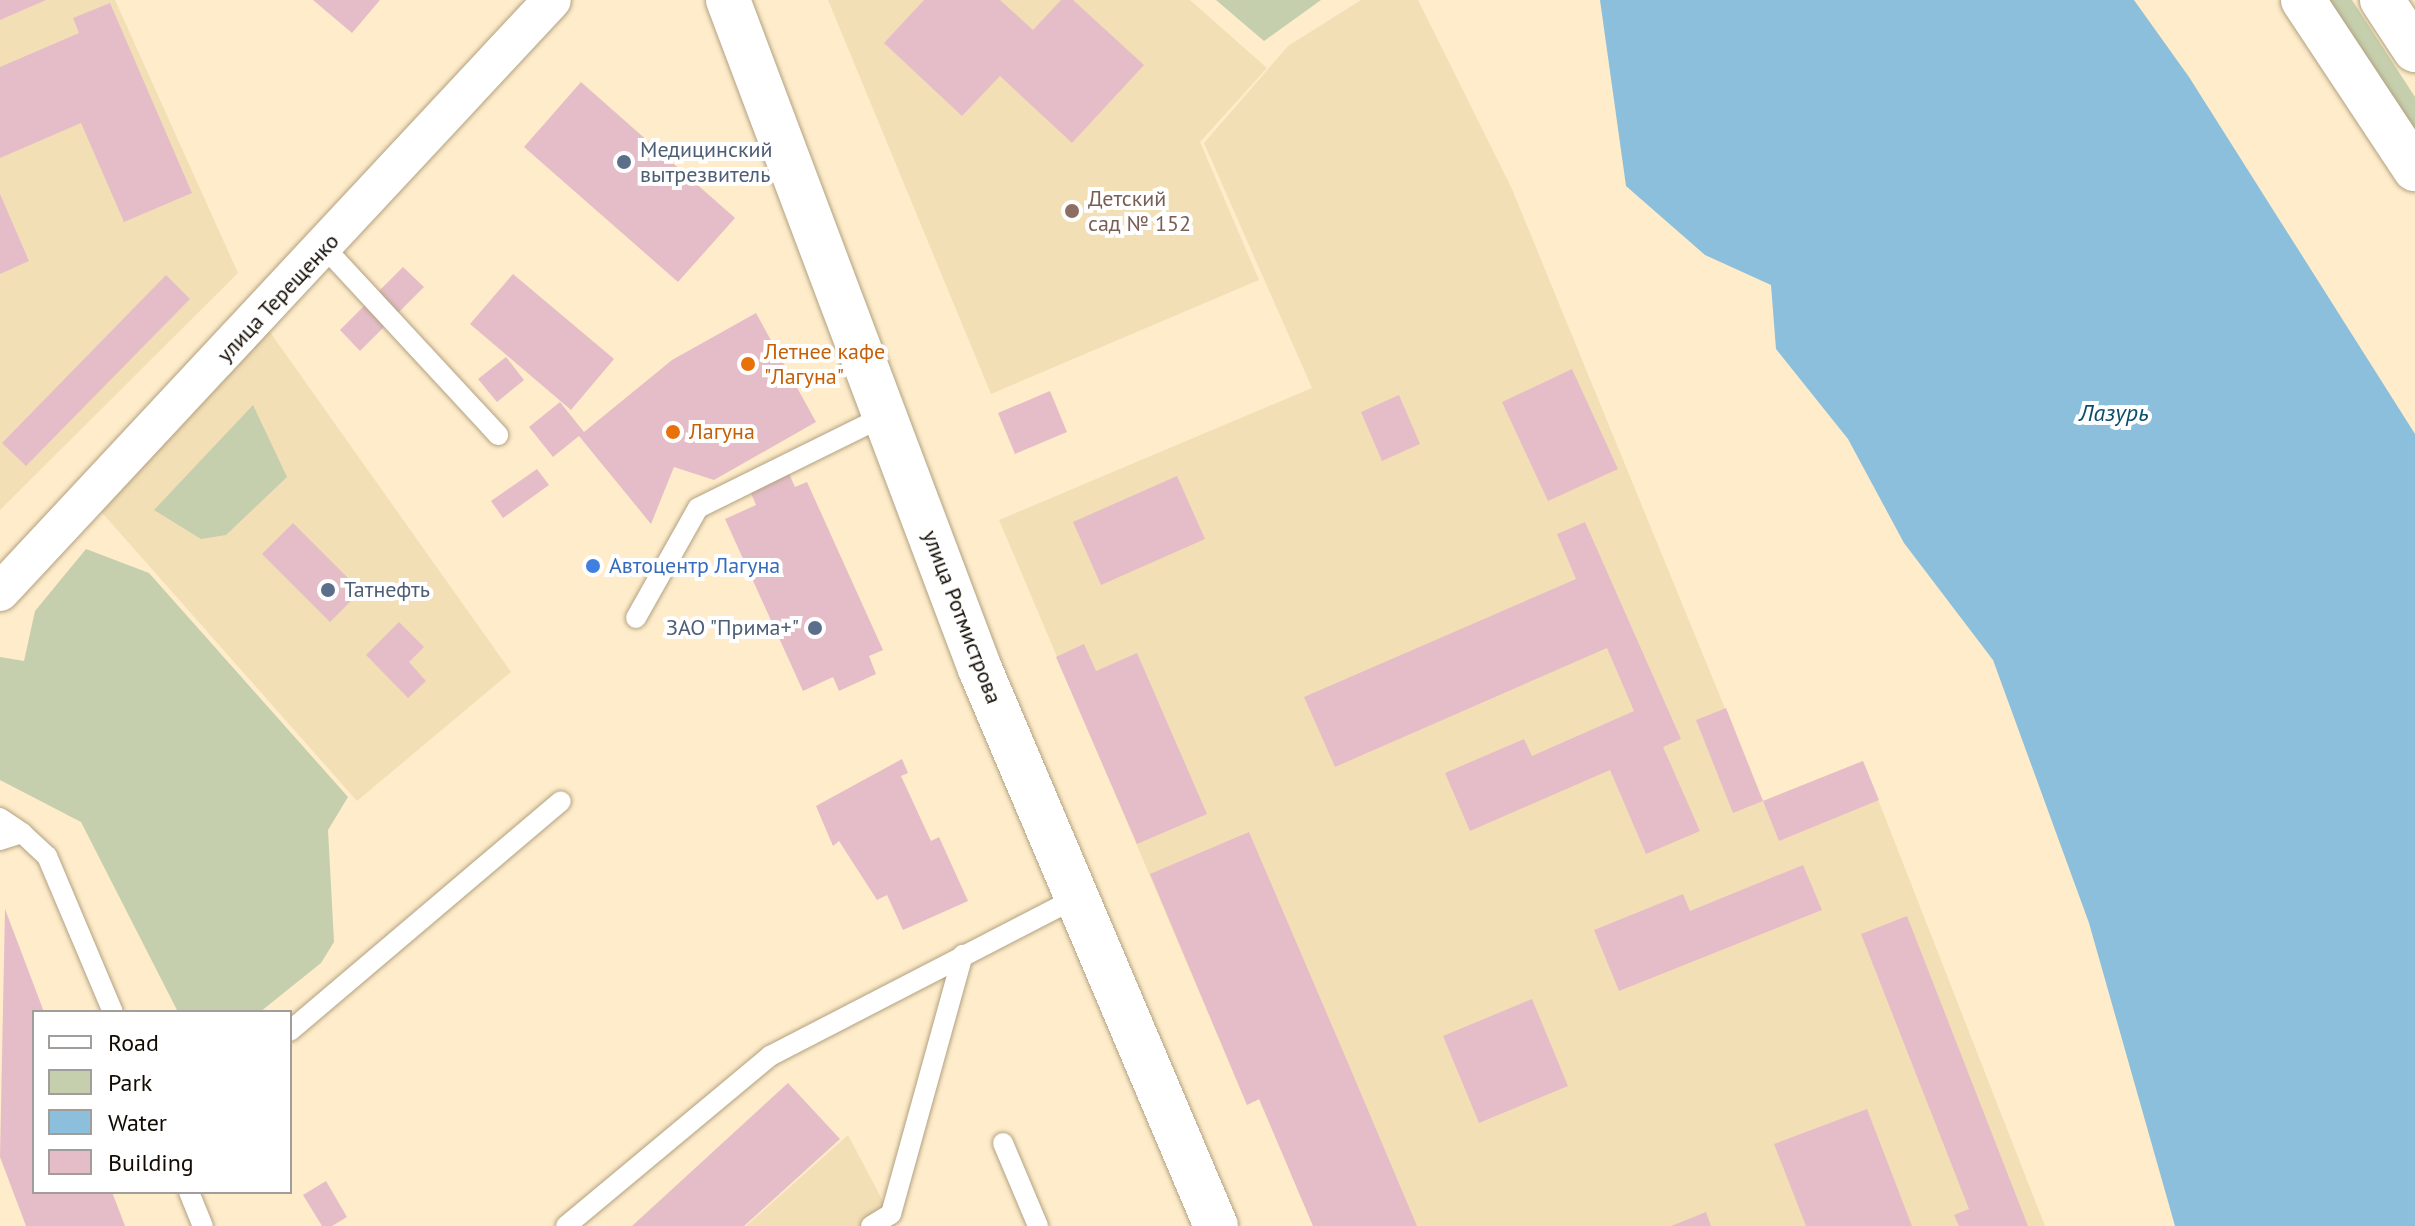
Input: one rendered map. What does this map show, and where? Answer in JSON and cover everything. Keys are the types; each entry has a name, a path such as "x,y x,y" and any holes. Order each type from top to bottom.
{"street":[{"name":"улица Терещенко","path":"0,592 325,248 552,0"},
{"name":"улица Ротмистрова","path":"728,0 1072,900 1216,1226"},
{"path":"2303,0 2415,169"},
{"path":"2382,0 2415,50"}],"lane":[{"path":"325,248 498,435"},
{"path":"636,618 698,508 886,415"},
{"path":"292,1029 561,801"},
{"path":"0,818 47,856 112,1010"},
{"path":"0,840 22,833"},
{"path":"566,1226 770,1056 1072,900"},
{"path":"871,1226 891,1214 963,955"},
{"path":"1003,1143 1038,1226"},
{"path":"190,1194 203,1226"}],"shaded area":[{"path":"0,0 115,0 238,273 0,510"},
{"name":"Детский сад № 152","path":"828,0 1190,0 1267,68 1200,142 1259,280 991,394"},
{"path":"1361,0 1418,0 1512,189 1763,801 1863,761 2045,1226 1313,1226 1260,1099 1247,1105 999,520 1312,388 1204,143 1288,46"},
{"path":"260,318 511,672 357,801 89,498"},
{"path":"848,1135 896,1226 746,1226"}],"green space":[{"path":"1216,0 1321,0 1264,41"},
{"path":"2322,0 2352,0 2415,97 2415,142"},
{"path":"253,405 287,477 226,535 201,539 154,510"},
{"path":"86,549 149,573 348,797 328,830 334,942 321,963 262,1010 177,1010 81,822 0,780 0,657 24,661 35,611"}],"water":[{"name":"Лазурь","path":"1600,0 2134,0 2189,77 2415,434 2415,1226 2175,1226 2089,923 1993,660 1904,543 1848,439 1776,349 1771,285 1705,255 1626,186"}],"building":[{"path":"0,0 46,0 0,20"},
{"path":"313,0 380,0 352,33"},
{"path":"924,0 1000,0 1033,30 1061,0 1073,0 1144,65 1072,143 1000,76 962,116 884,43"},
{"path":"110,3 192,193 124,222 81,123 0,158 0,67 79,33 73,18"},
{"path":"581,82 735,218 678,282 524,147"},
{"path":"0,194 29,261 0,274"},
{"path":"403,267 424,287 360,351 340,330"},
{"path":"513,274 614,359 571,410 470,324"},
{"path":"166,275 190,299 26,466 2,443"},
{"path":"756,313 816,422 714,480 674,467 651,524 579,436 553,457 529,427 560,402 584,432 672,360"},
{"path":"506,357 524,380 497,402 478,379"},
{"path":"1572,369 1618,469 1548,501 1502,402"},
{"path":"1050,391 1067,432 1015,454 998,413"},
{"path":"1399,395 1420,444 1382,461 1361,412"},
{"path":"537,469 549,485 503,518 491,501"},
{"path":"787,469 795,487 807,482 883,650 869,656 876,674 839,691 833,677 803,691 725,519 756,505 748,486"},
{"path":"1177,476 1205,539 1101,585 1073,522"},
{"path":"1585,522 1681,739 1663,747 1700,831 1646,854 1610,770 1470,831 1445,773 1524,739 1532,756 1634,711 1607,648 1335,767 1304,697 1576,579 1557,534"},
{"path":"293,523 361,591 330,622 262,554"},
{"path":"399,622 424,647 409,662 426,681 408,698 366,655"},
{"path":"1084,644 1096,671 1137,653 1207,814 1137,844 1056,657"},
{"path":"1726,708 1763,801 1733,813 1696,720"},
{"path":"902,759 908,773 901,776 931,841 939,837 968,901 903,930 887,895 877,900 839,841 833,846 816,806"},
{"path":"1863,761 1879,800 1779,841 1763,801"},
{"path":"1249,832 1417,1226 1313,1226 1259,1099 1247,1105 1150,874"},
{"path":"1803,865 1822,910 1619,991 1594,930 1683,894 1690,911"},
{"path":"5,909 43,1010 32,1010 32,1194 113,1194 125,1226 26,1226 0,1157"},
{"path":"1907,916 2028,1226 1959,1226 1954,1215 1969,1209 1861,934"},
{"path":"1532,999 1568,1086 1479,1123 1443,1036"},
{"path":"788,1083 840,1139 744,1226 632,1226"},
{"path":"1867,1109 1912,1226 1806,1226 1774,1144"},
{"path":"326,1181 347,1217 332,1226 322,1226 303,1195"},
{"path":"1706,1212 1711,1226 1671,1226"}],"place":[{"name":"Медицинский вытрезвитель","path":"624,162"},
{"name":"Детский сад № 152","path":"1072,211"},
{"name":"Летнее кафе \"Лагуна\"","path":"748,364"},
{"name":"Лагуна","path":"673,432"},
{"name":"Автоцентр Лагуна","path":"593,566"},
{"name":"Татнефть","path":"328,590"},
{"name":"ЗАО \"Прима+\"","path":"815,628"}]}
